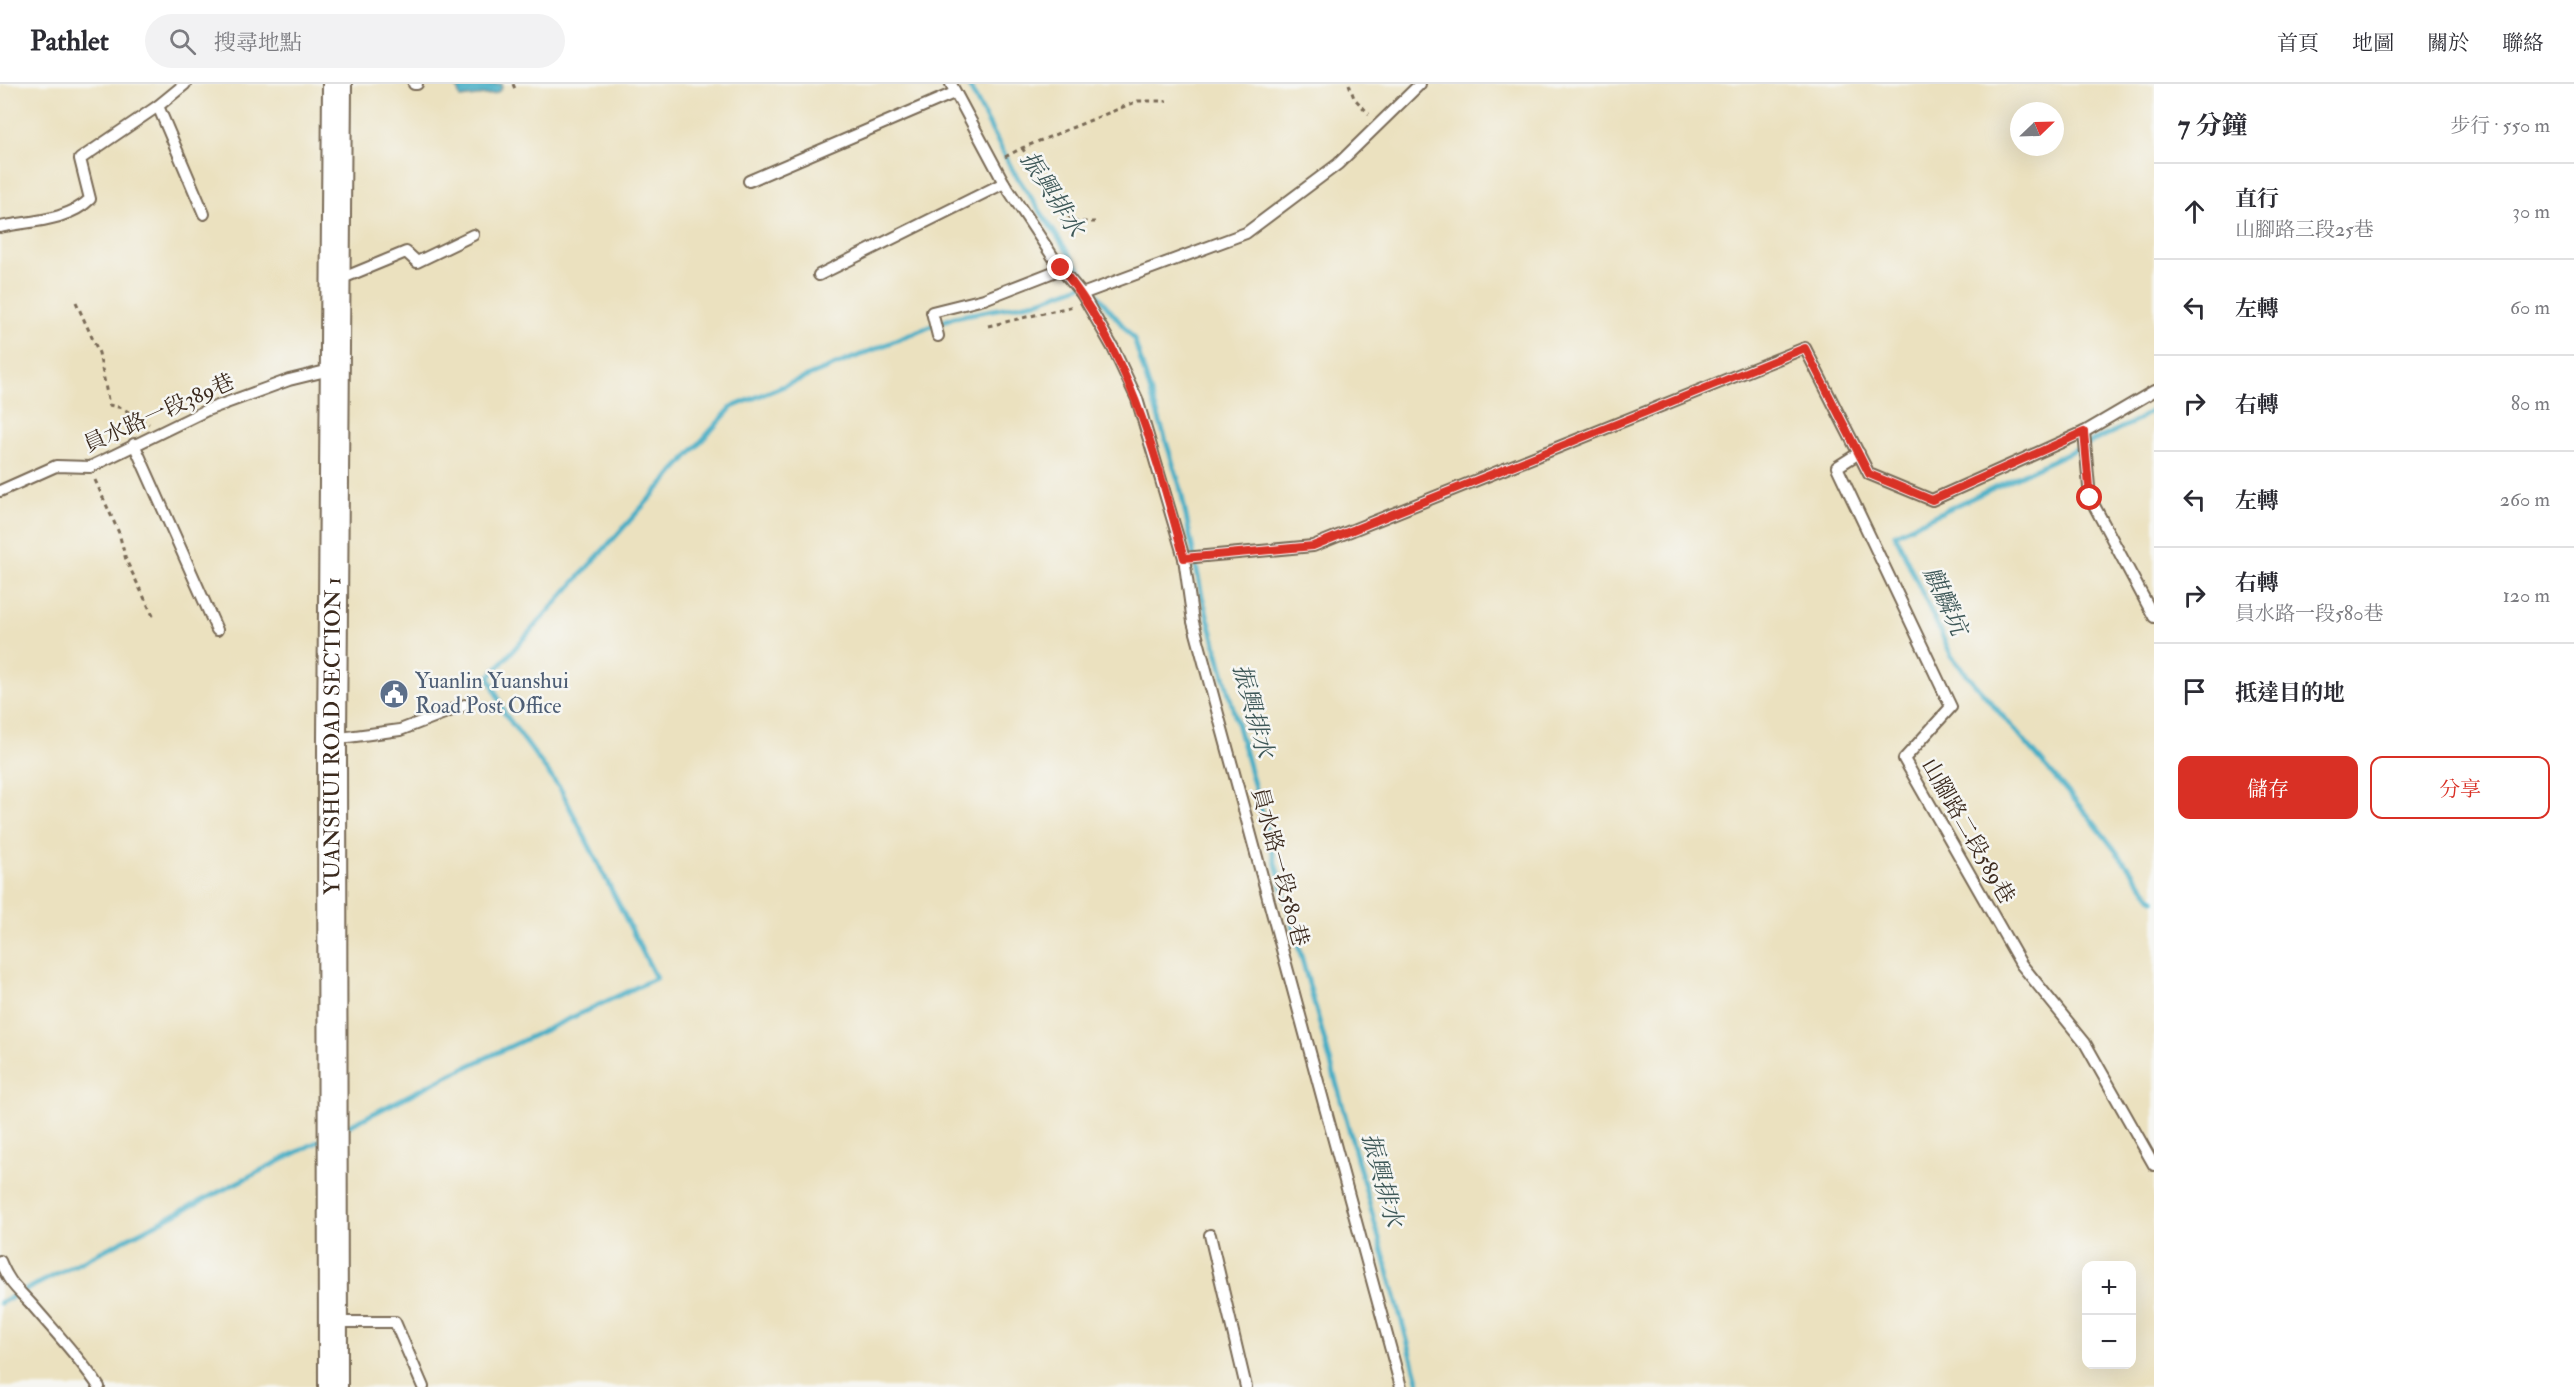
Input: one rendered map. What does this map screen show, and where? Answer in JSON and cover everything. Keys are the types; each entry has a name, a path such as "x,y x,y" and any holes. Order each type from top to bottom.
{"street":[{"name":"YUANSHUI ROAD SECTION 1","path":"333,1387 332,739 337,84"}],"lane":[{"path":"0,227 59,216 83,206 90,199 84,184 80,159 158,106 185,84"},
{"path":"1085,299 1246,233 1338,164 1420,84"},
{"path":"749,181 953,88"},
{"name":"員水路一段580巷","path":"953,88 1004,183 1061,268 1085,299 1113,348 1137,399 1184,558 1193,622 1401,1387"},
{"path":"158,106 204,214"},
{"path":"819,274 1004,183"},
{"path":"335,281 406,252 417,262 473,235"},
{"path":"938,336 932,312 984,299 1061,268"},
{"path":"1184,558 1313,546 1805,348 1869,474 1932,500 2084,432 2154,391"},
{"name":"員水路一段389巷","path":"0,491 56,466 90,467 207,410 289,380 335,368"},
{"path":"2084,432 2090,498 2154,617"},
{"path":"134,444 217,630"},
{"name":"山腳路二段589巷","path":"1859,453 1837,467 1951,707 1904,759 2021,964 2085,1043 2154,1165"},
{"path":"332,739 400,730 465,705"},
{"path":"1210,1235 1246,1387"},
{"path":"0,1261 9,1281 87,1369 99,1387"},
{"path":"333,1322 394,1322 423,1387"}],"path":[{"path":"513,84 515,89"},
{"path":"1349,84 1354,98 1379,124"},
{"path":"993,164 1022,148 1138,101 1167,101"},
{"path":"1022,148 1073,222 1095,222"},
{"path":"988,326 1085,299"},
{"path":"76,302 99,353 109,405 122,408 162,431"},
{"path":"90,467 119,533 126,560 155,620"}],"water":[{"path":"456,84 502,84 502,86 494,94 460,98"}],"waterway":[{"name":"振興排水","path":"968,84 1013,171 1094,291 1134,339 1180,486 1202,596 1420,1387"},
{"path":"341,1130 441,1079 656,978 561,790 505,714 489,677 732,407 954,317 1036,302 1088,283"},
{"name":"麒麟坑","path":"2154,409 2134,422 1895,534 1952,657 2090,818 2154,900"},
{"path":"0,1303 325,1138"}],"place":[{"name":"Yuanlin Yuanshui Road Post Office","path":"394,694"}],"route":[{"path":"1061,268 1082,294 1113,348 1137,399 1184,558 1313,546 1805,348 1869,474 1932,500 2084,432 2090,498"}]}
